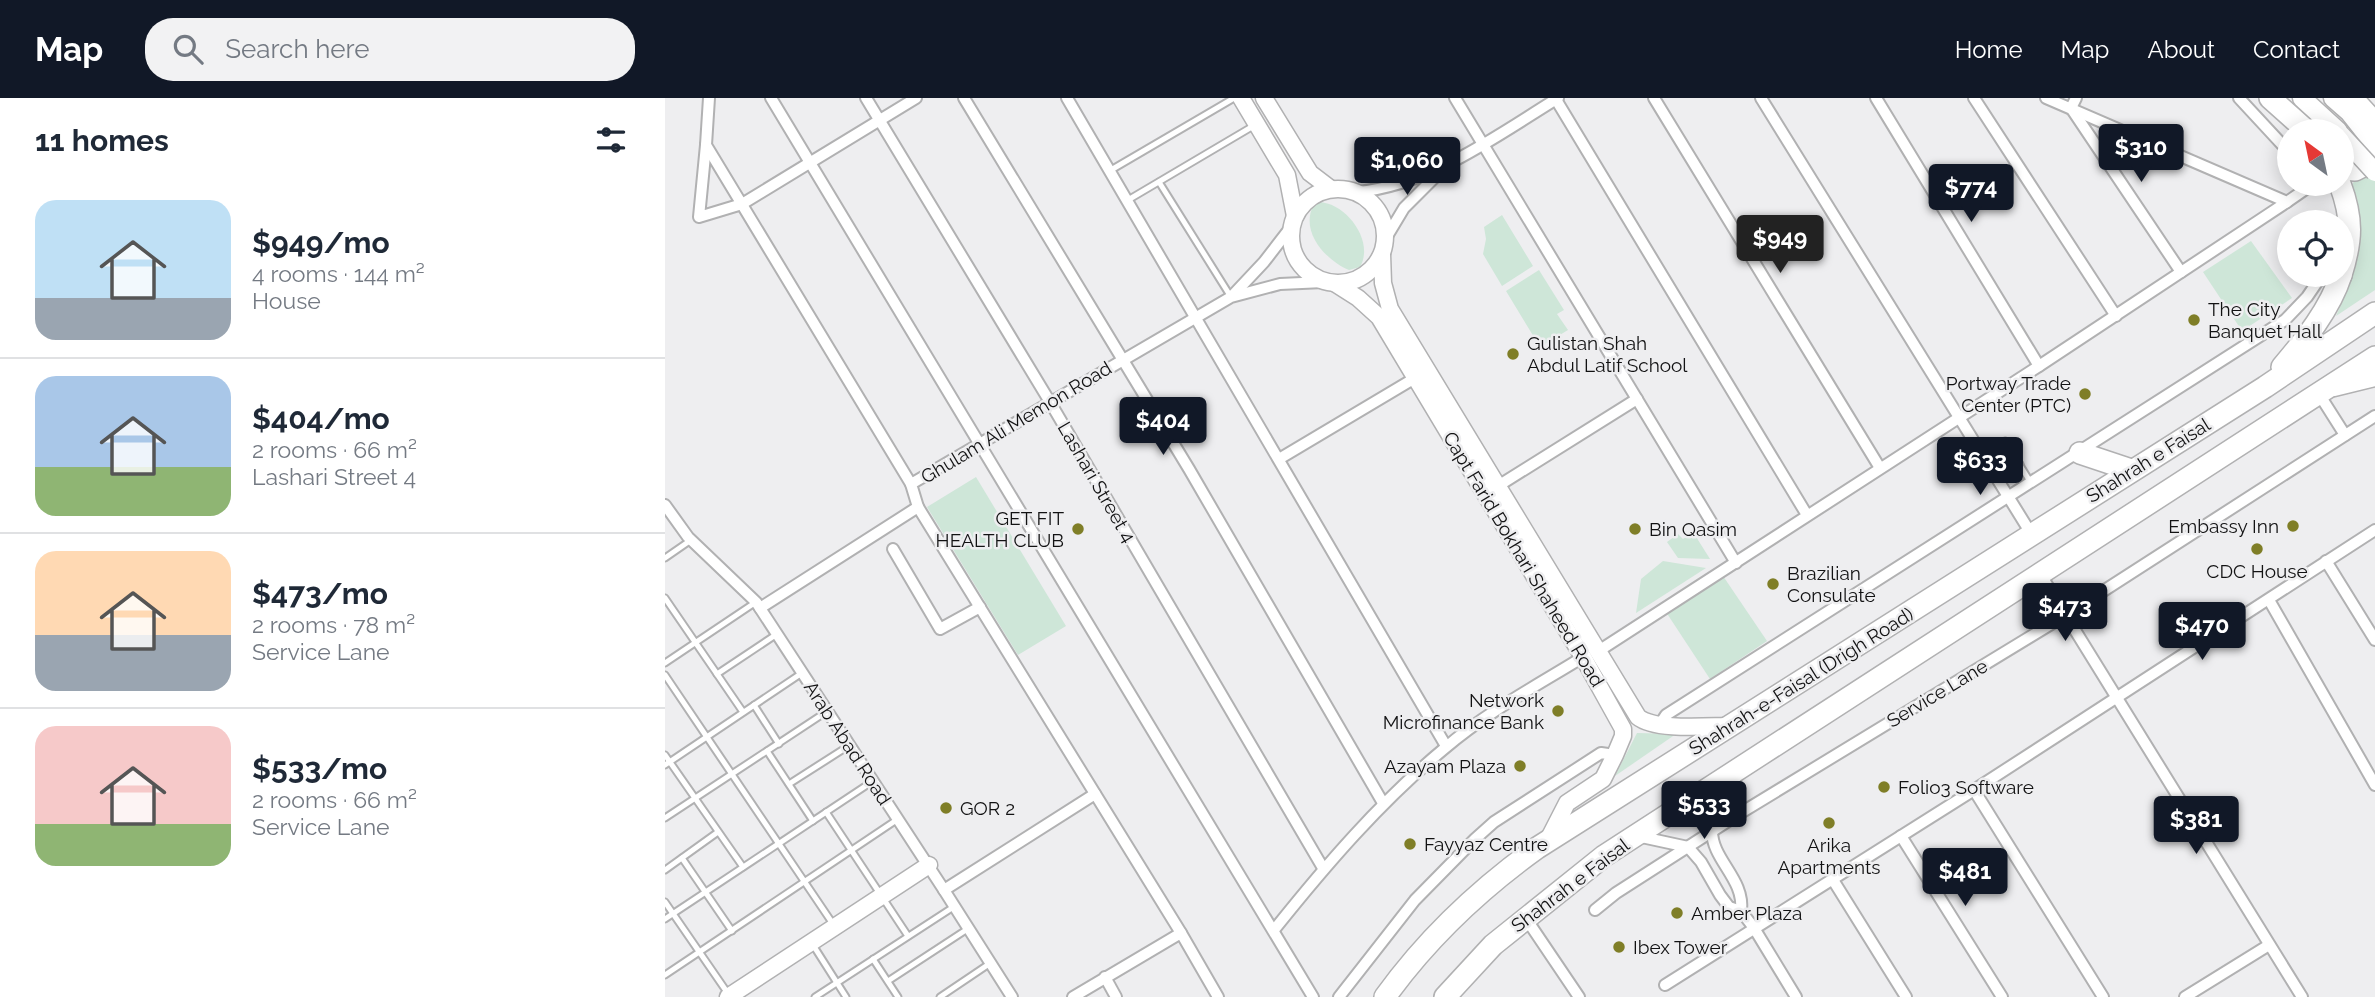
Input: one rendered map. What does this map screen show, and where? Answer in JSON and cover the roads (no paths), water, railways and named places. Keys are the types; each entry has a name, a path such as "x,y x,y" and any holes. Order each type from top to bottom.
{"highway":[{"path":"2270,98 2294,119"},
{"path":"2352,98 2375,123"},
{"path":"2354,170 2375,160"},
{"path":"2265,387 2302,343 2323,313 2335,287"},
{"path":"2265,387 2375,313"},
{"name":"Shahrah-e-Faisal (Drigh Road)","path":"1743,765 2375,357"},
{"name":"Shahrah e Faisal","path":"2032,535 2265,387"},
{"path":"2080,453 2131,470"},
{"name":"Shahrah-e-Faisal (Drigh Road)","path":"1385,997 1426,946 1464,909 1511,867 1548,840 2032,535"},
{"name":"Shahrah e Faisal","path":"1445,997 1493,945 1525,917 1604,856 1743,765"}],"main road":[{"path":"2302,98 2324,119"},
{"path":"2333,98 2349,112 2375,145"},
{"path":"2354,150 2375,173"},
{"path":"2324,391 2375,377"}],"street":[{"path":"709,98 699,217 743,204 916,98"},
{"path":"771,98 1313,997"},
{"name":"Lashari Street 4","path":"866,98 1049,401 1323,868"},
{"path":"964,98 1123,358 1383,803"},
{"path":"1067,98 1446,746"},
{"path":"1241,98 1287,175 1293,221 1291,248 1296,259 1313,277 1330,283"},
{"path":"1264,98 1310,173 1331,189"},
{"path":"1455,98 1736,563"},
{"path":"1231,297 1264,262 1304,203 1316,194 1331,189 1357,192 1391,186 1449,164 1557,98 1807,515"},
{"path":"1654,98 1880,468"},
{"path":"1761,98 2032,535"},
{"path":"1876,98 2039,366"},
{"path":"1973,98 2116,316"},
{"path":"2046,98 2074,103 2287,202"},
{"path":"2239,98 2277,139"},
{"path":"2074,103 2181,272"},
{"path":"706,145 911,484"},
{"path":"1231,297 1280,284 1351,282 1364,276 1375,266 1404,208 1449,164"},
{"path":"1357,192 1377,209 1384,223 1384,246"},
{"path":"1274,930 1323,868 1383,803 1446,746 1498,709 1736,563 2296,196"},
{"name":"Capt Farid Bokhari Shaheed Road","path":"1384,246 1383,282 1390,309 1498,486 1590,655 1623,729 1623,736 1603,779 1567,803 1548,840"},
{"name":"Capt Farid Bokhari Shaheed Road","path":"1330,283 1358,298 1379,317 1590,655 1638,717 1647,723 1731,726"},
{"path":"1660,724 1666,715 1689,700 2285,320 2313,287"},
{"name":"Ghulam Ali Memon Road","path":"758,605 918,507 911,484 1231,297"},
{"path":"1279,458 1415,378"},
{"path":"2324,391 2345,435"},
{"path":"1498,486 1637,399"},
{"name":"Service Lane","path":"1595,909 1781,788 2066,615 2375,416"},
{"name":"Arab Abad Road","path":"665,505 691,540 758,605 929,865 1011,997"},
{"path":"918,507 1218,997"},
{"path":"1665,985 1974,790 2375,530"},
{"path":"893,549 940,629 980,607"},
{"path":"2326,561 2375,640"},
{"path":"2039,572 2302,997"},
{"path":"2269,600 2375,785"},
{"path":"1339,997 1415,900 1494,822 1601,753 1615,755"},
{"path":"1741,911 1743,897 1712,833 1714,817 1743,765"},
{"path":"1974,790 2103,997"},
{"path":"944,890 1095,794"},
{"path":"1635,836 1688,848 1701,862 1729,907 1741,911 1754,928 1796,997"},
{"path":"1901,836 2002,997"},
{"path":"729,996 929,865"},
{"path":"1833,880 1906,997"},
{"path":"1525,917 1579,997"},
{"path":"1073,997 1181,933"},
{"path":"2185,997 2269,945"},
{"path":"1105,977 1116,997"}],"lane":[{"path":"1111,170 1234,98"},
{"path":"1128,200 1256,124"},
{"path":"1159,182 1231,297"},
{"path":"2005,441 2031,484"},
{"path":"1996,478 2020,464"},
{"path":"665,558 691,540"},
{"path":"665,598 743,712"},
{"path":"665,663 758,605"},
{"path":"665,611 671,607"},
{"path":"717,674 777,634"},
{"path":"667,764 803,673"},
{"path":"665,675 835,927"},
{"path":"754,705 779,744"},
{"path":"665,818 828,711"},
{"path":"789,784 850,745"},
{"path":"767,751 813,821"},
{"path":"665,755 667,764 695,798 743,867"},
{"path":"665,919 873,781"},
{"path":"826,812 908,936"},
{"path":"665,975 898,819"},
{"path":"665,870 718,832"},
{"path":"682,858 731,931"},
{"path":"665,902 729,996"},
{"path":"815,997 955,906"},
{"path":"887,981 969,928"},
{"path":"811,942 846,997"},
{"path":"873,959 898,997"},
{"path":"943,996 990,963"}],"place":[{"name":"The City Banquet Hall","path":"2194,320"},
{"name":"Gulistan Shah Abdul Latif School","path":"1513,354"},
{"name":"Portway Trade Center (PTC)","path":"2085,394"},
{"name":"Embassy Inn","path":"2293,526"},
{"name":"GET FIT HEALTH CLUB","path":"1078,529"},
{"name":"Bin Qasim","path":"1635,529"},
{"name":"CDC House","path":"2257,549"},
{"name":"Brazilian Consulate","path":"1773,584"},
{"name":"Network Microfinance Bank","path":"1558,711"},
{"name":"Azayam Plaza","path":"1520,766"},
{"name":"Folio3 Software","path":"1884,787"},
{"name":"GOR 2","path":"946,808"},
{"name":"Arika Apartments","path":"1829,823"},
{"name":"Fayyaz Centre","path":"1410,844"},
{"name":"Amber Plaza","path":"1677,913"},
{"name":"Ibex Tower","path":"1619,947"}]}
